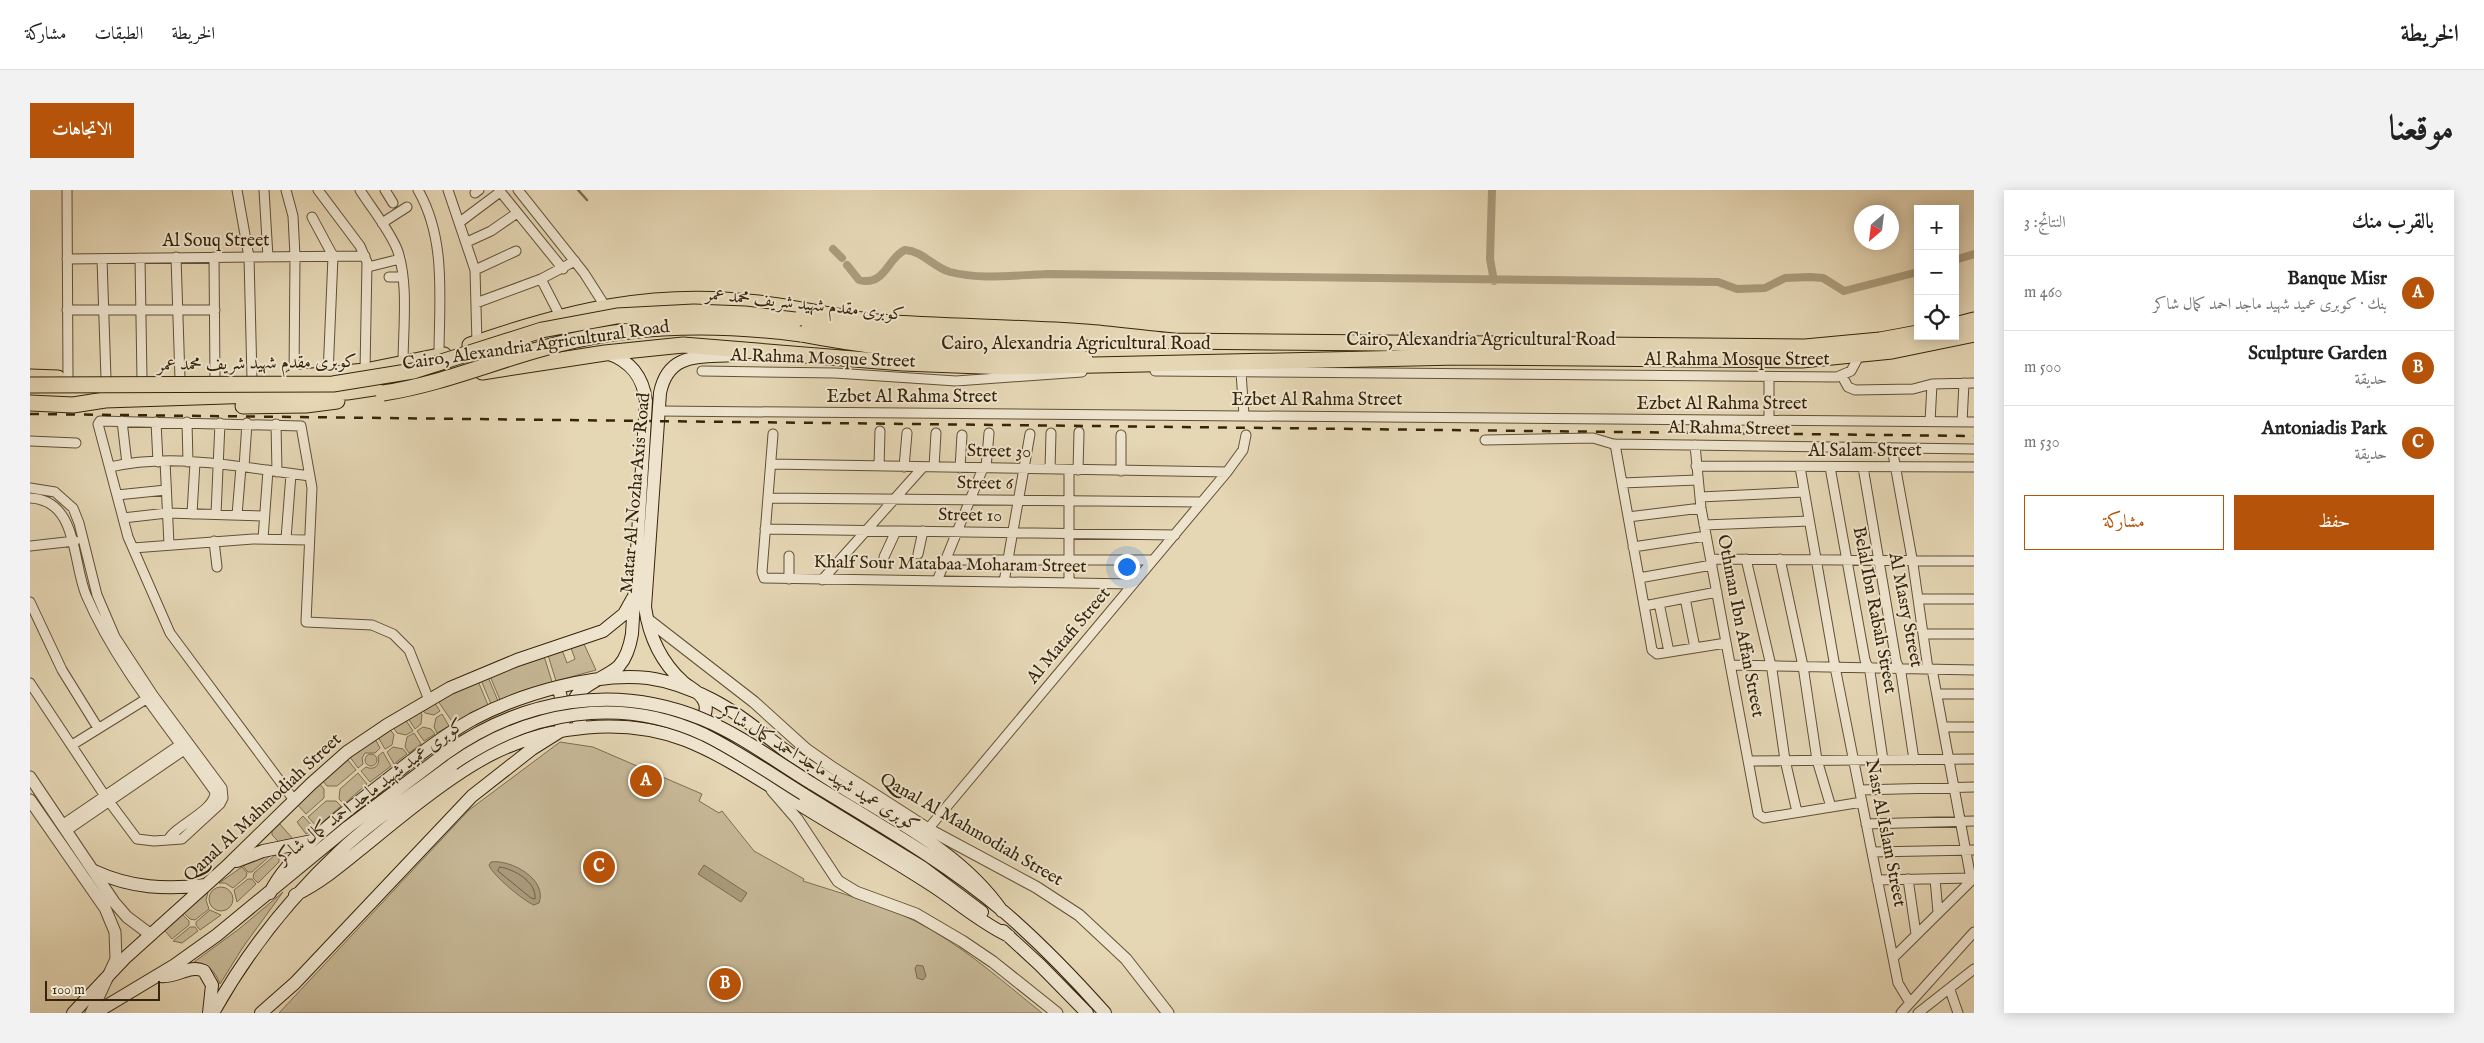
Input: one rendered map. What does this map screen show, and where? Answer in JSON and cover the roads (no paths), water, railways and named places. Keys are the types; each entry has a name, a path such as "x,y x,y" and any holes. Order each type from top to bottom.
{"highway":[{"name":"Cairo, Alexandria Agricultural Road","path":"30,377 252,379 294,378 365,371 439,356 560,316 605,306 680,299 758,303 867,321 930,326 1086,332 1175,342 1805,347 1880,340 1914,334"},
{"path":"754,352 767,343 773,329 770,313 758,303"},
{"name":"كوبرى مقدم شهيد شريف محمد عمر","path":"30,385 333,384 413,371 542,330 617,316 694,312 746,314 798,327 921,351 982,354 1065,354 1100,364"},
{"path":"1959,324 1974,320"},
{"path":"544,321 540,327 538,342 541,350 552,360"},
{"name":"كوبرى مقدم شهيد شريف محمد عمر","path":"81,404 279,406 336,401 431,384 557,344 631,330 705,325 753,328 798,327 921,337 1045,342 1135,338"},
{"name":"Cairo, Alexandria Agricultural Road","path":"30,404 81,404 105,400 347,392 605,352 683,345 719,346 754,352 1007,367 1458,357 1802,360 1859,356 1974,334"}],"main road":[{"name":"Matar Al Nozha Axis Road","path":"591,682 612,672 626,656 631,642 646,420 645,394 640,379 631,366 620,357 605,352"},
{"name":"Matar Al Nozha Axis Road","path":"696,692 664,660 651,633 647,619 645,596 659,411 664,380 670,369 679,362 699,356 754,352"},
{"name":"Qanal Al Mahmodiah Street","path":"73,1013 112,971 206,886 294,800 347,752 428,700 517,660 595,635 618,620 633,598"},
{"path":"270,892 288,864 314,840 378,787 455,730 492,710 552,689 620,678 646,678 671,682 696,692 739,715 794,756 950,858 980,883 1002,911 1064,969 1104,1013"},
{"path":"585,728 575,714 574,703 580,692 591,682"},
{"path":"261,1013 300,977 472,796 532,749 559,732 565,718 563,700 559,692 552,689"},
{"path":"685,740 695,734 706,712 704,700 696,692"},
{"name":"كوبرى عميد شهيد ماجد احمد كمال شاكر","path":"158,975 217,936 348,827 446,753 481,730 535,708 576,701 617,700 666,708 702,719 739,738 919,850 1002,911"},
{"name":"كوبرى عميد شهيد ماجد احمد كمال شاكر","path":"295,895 359,834 454,764 496,737 528,724 579,714 625,714 674,723 704,735 937,878 1009,936"},
{"path":"714,754 709,747 710,739 724,721 739,715"},
{"path":"213,1013 248,955 295,895 328,876 388,828 478,762 518,742 585,728 631,728 685,740 714,754 928,883 986,924 1009,936 1046,970 1087,1013"},
{"path":"226,867 254,854 314,840"},
{"path":"94,871 120,881 148,888 206,886"},
{"path":"95,1013 158,975 170,976 193,968 204,972 212,985 209,1013"}],"street":[{"path":"67,190 68,378"},
{"path":"237,190 249,257 252,379"},
{"path":"264,190 268,257"},
{"path":"286,190 293,216 295,256 294,378"},
{"path":"318,190 365,256 368,267 365,371"},
{"path":"360,190 394,242 400,259 403,277 404,364"},
{"path":"385,190 393,203"},
{"path":"418,190 430,212 439,248 439,356"},
{"path":"518,190 575,261 605,306"},
{"path":"451,191 475,270 477,343"},
{"path":"460,222 499,191 563,269"},
{"path":"382,223 407,207"},
{"path":"467,242 491,231 517,213"},
{"path":"312,217 333,256 328,375"},
{"path":"475,270 516,250"},
{"name":"Al Souq Street","path":"67,259 365,256"},
{"path":"176,257 180,379"},
{"path":"214,257 215,379"},
{"path":"140,258 142,379"},
{"path":"102,259 106,379"},
{"path":"368,267 400,259"},
{"path":"476,302 540,279 563,269 575,261"},
{"path":"389,277 403,277"},
{"path":"540,279 560,316"},
{"path":"67,310 214,310"},
{"name":"Al Rahma Mosque Street","path":"702,371 835,373 956,381 1029,377 1100,370 1770,377 1842,376 1854,367 1859,356"},
{"path":"1242,372 1244,416"},
{"name":"Al Rahma Mosque Street","path":"1842,376 1848,387 1855,390 1913,388 1932,384 1969,383"},
{"path":"1769,420 1770,377"},
{"path":"1962,422 1969,383"},
{"path":"1930,422 1932,384"},
{"name":"Ezbet Al Rahma Street","path":"659,411 1974,422"},
{"path":"294,800 170,634 133,548 123,518 98,422 101,420 297,424 303,429 312,488 305,620 308,624 372,625 393,634 409,650 428,700"},
{"path":"122,421 127,464"},
{"path":"156,422 166,490 168,544"},
{"path":"187,422 192,462 192,514"},
{"path":"216,514 220,464 220,423"},
{"path":"237,515 247,423"},
{"path":"263,539 264,516 272,471 276,424"},
{"path":"879,466 880,431"},
{"path":"1069,583 1069,501 1079,432"},
{"path":"904,466 907,433"},
{"path":"934,467 936,433"},
{"path":"937,581 985,468 989,433"},
{"path":"1050,469 1051,433"},
{"path":"765,529 773,434"},
{"path":"960,468 962,434"},
{"path":"1004,582 1030,434"},
{"path":"1121,435 1121,470"},
{"name":"Al Matafi Street","path":"928,830 1227,472 1243,450 1246,436"},
{"name":"Al Rahma Street","path":"1485,440 1589,438 1615,444 1974,448"},
{"path":"30,441 76,443"},
{"path":"1615,444 1652,649 1657,654 1726,643"},
{"name":"Othman Ibn Affan Street","path":"1695,445 1701,508 1758,813 1764,818 1797,812"},
{"path":"1892,448 1923,634 1937,694 1960,821 1970,850 1972,878 1893,958"},
{"path":"110,467 127,464 192,462 310,476"},
{"name":"Street 30","path":"771,464 1227,472"},
{"name":"Al Salam Street","path":"1696,466 1974,467"},
{"path":"822,580 923,467"},
{"name":"Nasr Al Islam Street","path":"1800,467 1835,667 1898,983 1910,1002"},
{"name":"Belal Ibn Rabah Street","path":"1830,467 1865,660 1869,668 1883,760"},
{"name":"Al Masry Street","path":"1863,467 1914,760"},
{"path":"286,539 292,474"},
{"path":"1622,483 1697,480"},
{"path":"30,488 44,488 55,492 67,502 76,514 94,588 110,626 150,696"},
{"path":"117,495 166,490"},
{"path":"1700,497 1804,492"},
{"path":"30,498 40,498 54,505 68,524 81,582 99,624 115,653 150,696 218,790 222,801 182,839 137,839 106,799 30,683"},
{"name":"Street 6","path":"768,498 1202,502"},
{"path":"1628,517 1701,508"},
{"path":"123,518 167,514 264,516"},
{"path":"1704,525 1809,521"},
{"name":"Street 10","path":"765,529 1175,535"},
{"name":"Khalf Sour Matabaa Moharam Street","path":"765,529 762,574 766,579 1133,584"},
{"path":"884,557 896,531"},
{"path":"918,554 923,531"},
{"path":"1634,547 1706,536"},
{"path":"30,546 71,542 82,539"},
{"path":"133,548 214,541 309,540"},
{"path":"214,541 217,567"},
{"path":"789,556 789,579"},
{"path":"1639,578 1711,562 1746,559 1974,561"},
{"path":"1746,559 1771,666 1784,760 1797,812 1862,802"},
{"path":"946,560 1153,560"},
{"path":"1780,560 1803,666 1817,760 1831,807"},
{"path":"1644,606 1717,592"},
{"path":"1685,598 1695,648"},
{"path":"1918,599 1974,599"},
{"path":"30,602 62,670 98,728"},
{"path":"1659,603 1669,652"},
{"name":"Qanal Al Mahmodiah Street","path":"647,619 754,702 812,753 928,830 1036,887 1079,915 1126,959 1168,1013"},
{"path":"1923,634 1974,634"},
{"path":"1731,665 1974,670"},
{"path":"1937,694 1974,694"},
{"path":"72,745 150,696"},
{"path":"1943,727 1974,727"},
{"path":"64,828 185,745"},
{"path":"1748,760 1974,759"},
{"path":"30,777 120,910 151,935"},
{"path":"767,785 796,819 838,881 856,892 916,914 962,941 993,962 1057,1013"},
{"path":"1860,790 1974,788"},
{"path":"30,800 112,920 117,944 116,959 112,971 90,1013"},
{"path":"1866,824 1974,821"},
{"path":"1872,852 1970,850"},
{"path":"1934,878 1938,912"},
{"path":"1878,880 1972,878"},
{"path":"1908,879 1916,934"},
{"path":"1901,1013 1974,932"},
{"path":"1918,1013 1928,1010 1974,970"},
{"path":"1950,990 1958,1013"}],"water":[{"path":"491,862 508,864 526,872 538,886 540,894 539,903 534,905 530,903 509,888 491,869 489,865"},
{"path":"704,865 747,893 741,902 698,874"},
{"path":"917,965 923,966 926,976 923,980 917,978 915,968"}],"waterway":[{"path":"578,190 587,200"},
{"path":"1492,190 1490,259 1494,281"},
{"path":"833,249 842,258"},
{"path":"847,265 859,280 868,281 880,276 894,259 905,250 923,256 944,270 974,276 1048,274 1718,282 1737,289 1765,288 1785,278 1810,277 1823,278 1844,291 1914,273"},
{"path":"1959,259 1974,254"}],"railway":[{"path":"30,414 1974,436"}],"place":[{"name":"Banque Misr","path":"646,781"},
{"name":"Antoniadis Park","path":"599,867"},
{"name":"Sculpture Garden","path":"725,984"}]}
